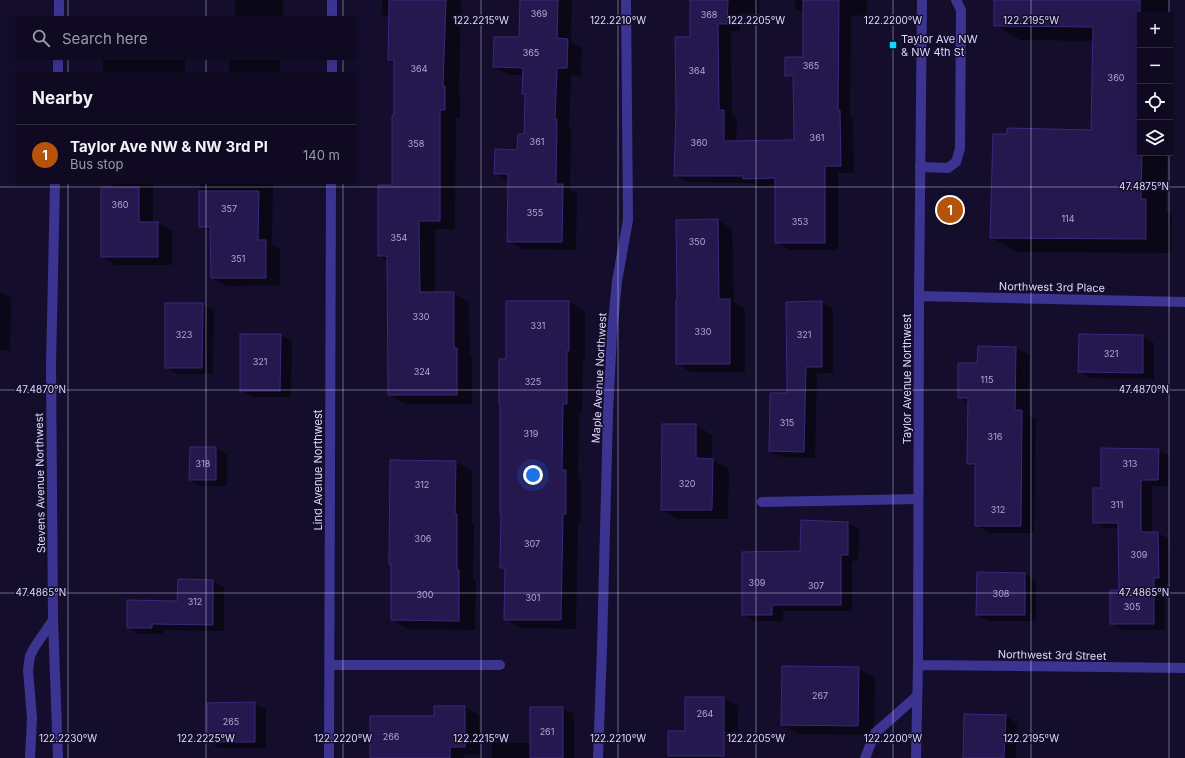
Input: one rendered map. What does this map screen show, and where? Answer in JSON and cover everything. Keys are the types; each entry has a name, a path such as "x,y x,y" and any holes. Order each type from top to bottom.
{"street":[{"path":"59,0 59,16"},
{"path":"332,0 332,16"},
{"name":"Maple Avenue Northwest","path":"598,758 608,413 612,334 617,281 628,220 626,0"},
{"name":"Taylor Avenue Northwest","path":"916,758 918,665 919,296 922,0"},
{"path":"920,167 948,168 956,162 960,149 961,10 956,0"},
{"path":"58,60 58,72"},
{"path":"332,60 332,72"},
{"name":"Stevens Avenue Northwest","path":"55,184 51,366 53,620 58,758"},
{"name":"Lind Avenue Northwest","path":"330,758 331,184"},
{"name":"Northwest 3rd Place","path":"919,296 1185,302"},
{"path":"762,502 918,499"},
{"path":"30,758 32,718 28,670 30,656 53,620"},
{"path":"330,664 500,665"},
{"name":"Northwest 3rd Street","path":"918,665 1185,668"},
{"path":"866,758 875,733 917,696"}],"building":[{"path":"389,0 446,0 443,86 445,86 445,110 440,110 440,221 419,221 420,292 454,292 454,348 457,348 457,395 388,395 387,256 378,256 378,185 392,185 394,60 388,60"},
{"path":"520,0 558,0 557,38 568,39 567,68 557,68 555,119 557,119 556,184 563,184 562,242 507,242 508,174 494,174 495,149 517,150 518,134 524,134 525,94 522,94 523,68 493,67 494,37 519,37"},
{"path":"690,0 728,0 727,24 718,24 719,110 724,110 724,141 794,140 793,76 785,76 785,57 803,57 803,0 839,0 838,110 840,110 841,166 825,166 825,243 775,243 775,178 743,179 743,176 674,176 676,110 675,37 690,37"},
{"path":"994,0 1140,0 1140,12 1137,12 1137,156 1142,156 1141,199 1146,199 1146,239 990,238 993,134 1007,134 1007,128 1091,130 1093,27 994,26"},
{"path":"101,187 139,187 139,222 158,222 158,257 101,257"},
{"path":"199,191 259,191 258,240 266,240 266,278 211,278 210,227 199,227"},
{"path":"718,219 719,299 730,299 730,364 676,364 676,220"},
{"path":"506,301 569,301 567,404 563,404 562,470 566,470 566,514 563,514 561,620 504,620 505,568 500,568 501,514 499,359 506,359"},
{"path":"822,301 822,367 806,367 804,452 769,451 770,393 787,393 786,302"},
{"path":"165,303 203,303 202,368 165,368"},
{"path":"240,334 281,334 280,391 240,391"},
{"path":"1079,334 1143,335 1143,373 1078,372"},
{"path":"978,346 1016,347 1015,410 1022,410 1021,526 975,526 975,464 967,464 968,398 958,398 958,363 977,363"},
{"path":"662,424 696,424 696,458 713,459 712,510 661,510"},
{"path":"190,447 216,447 216,480 189,480"},
{"path":"1101,448 1159,449 1158,480 1141,480 1141,532 1158,532 1159,578 1154,578 1154,624 1110,624 1110,590 1119,590 1118,523 1093,523 1093,488 1101,488"},
{"path":"390,460 456,461 455,514 457,514 459,621 391,620 391,564 389,564"},
{"path":"801,520 848,522 848,555 841,555 841,605 772,605 772,615 742,615 742,552 800,551"},
{"path":"977,572 1025,573 1025,615 976,615"},
{"path":"178,579 213,580 213,625 152,624 152,628 127,628 127,600 177,601"},
{"path":"782,666 859,667 858,726 781,725"},
{"path":"685,697 724,697 724,756 668,756 668,731 685,731"},
{"path":"255,702 255,742 207,742 207,703"},
{"path":"434,706 465,706 465,747 450,747 450,758 370,758 370,716 434,716"},
{"path":"530,707 563,707 563,758 530,758"},
{"path":"964,714 1006,715 1004,758 963,758"}],"place":[{"name":"Taylor Ave NW & NW 4th St","path":"893,45"},
{"name":"Taylor Ave NW & NW 3rd Pl","path":"950,210"}]}
